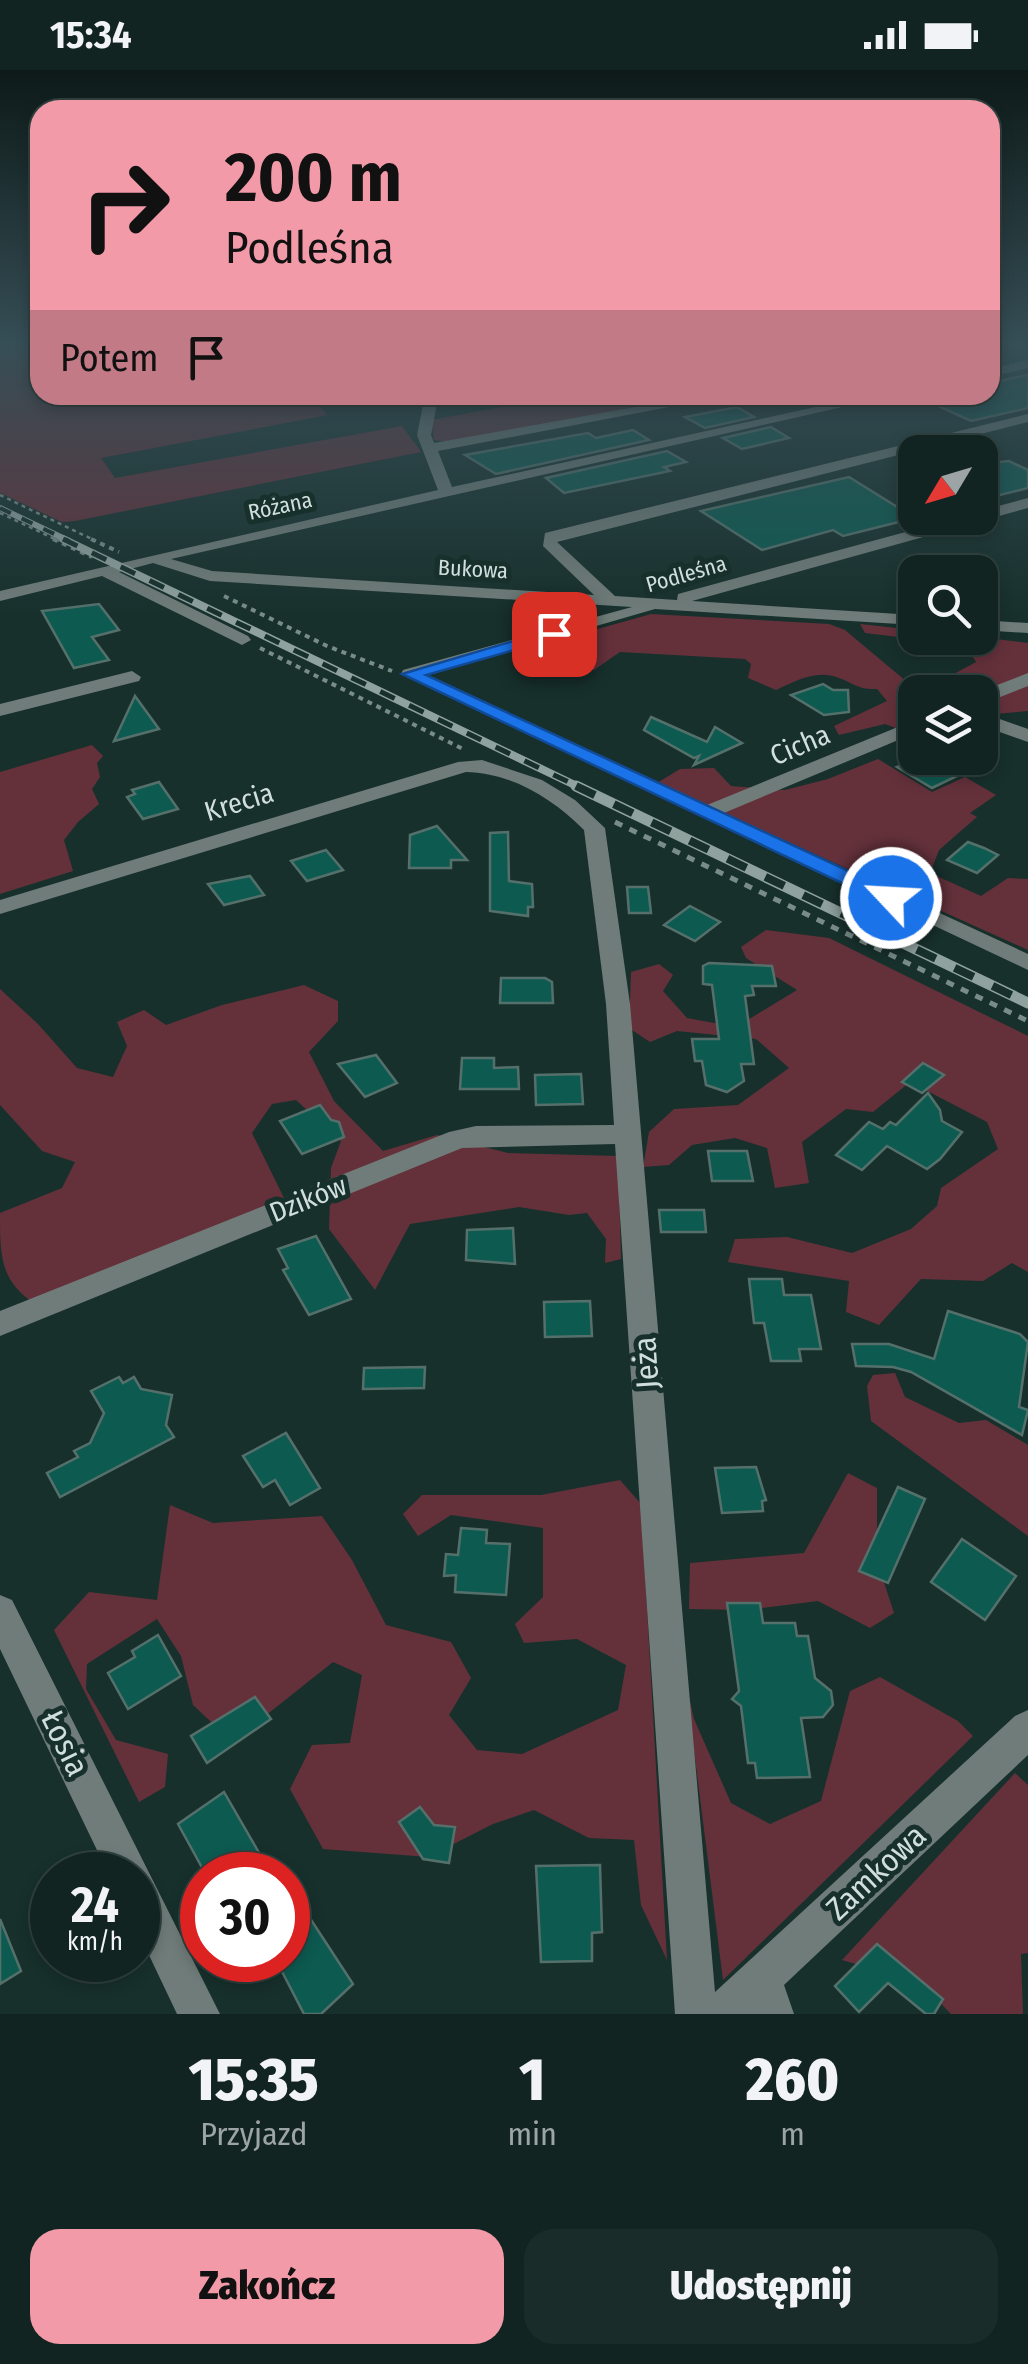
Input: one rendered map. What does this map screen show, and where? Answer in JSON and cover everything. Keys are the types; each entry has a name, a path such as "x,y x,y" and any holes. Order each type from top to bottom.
{"street":[{"path":"425,437 446,492"},
{"path":"427,449 495,437"},
{"name":"Różana","path":"0,596 698,437"},
{"path":"608,599 549,542 552,536 953,437"},
{"name":"Podleśna","path":"998,511 1028,503"},
{"name":"Podleśna","path":"410,674 912,535"},
{"name":"Bukowa","path":"145,560 231,578 898,619"},
{"path":"103,570 242,640"},
{"path":"998,626 1028,628"},
{"path":"410,674 1028,964"},
{"path":"0,710 132,676"},
{"path":"998,692 1028,679"},
{"path":"998,725 1028,736"},
{"name":"Cicha","path":"705,813 898,733"},
{"name":"Krecia","path":"0,907 452,768 476,765 498,770"},
{"path":"498,770 574,809"},
{"name":"Jeża","path":"574,809 594,828 618,1004 696,2014"},
{"name":"Dzików","path":"0,1324 458,1139 629,1134"},
{"name":"Łosia","path":"0,1612 119,1852"},
{"name":"Zamkowa","path":"723,2014 767,1996 1028,1729"},
{"path":"160,1934 199,2014"}],"path":[{"path":"0,494 145,560"},
{"path":"0,513 104,564 103,570"},
{"path":"192,572 205,589 327,646 394,672 410,674"},
{"path":"242,640 453,742 498,770"},
{"path":"574,809 616,822 1028,1022"}],"shaded area":[{"path":"0,437 213,437 101,458 115,478 343,437 410,437 421,452 75,521 62,522 0,493"},
{"path":"434,437 475,437 446,442"},
{"path":"651,614 829,624 845,630 899,675 898,729 885,724 839,735 834,726 887,701 877,689 822,675 806,677 776,690 748,678 751,664 745,659 620,652 594,670 582,669 575,657 581,646 580,634"},
{"path":"860,624 898,628 898,637 865,633"},
{"path":"998,639 1028,643 1028,711 998,714 998,675 952,675 976,662 972,655 998,655"},
{"path":"92,745 103,756 97,763 100,777 92,789 99,804 64,840 73,871 0,894 0,772"},
{"path":"878,759 898,775 932,792 965,777 996,795 970,813 977,817 939,850 930,873 981,896 1008,878 1028,879 1028,950 657,783 680,769 714,768 731,786 785,790 828,779"},
{"path":"766,930 829,938 1028,1036 1028,1272 1012,1263 983,1281 921,1279 879,1325 846,1312 849,1281 728,1262 735,1239 787,1237 852,1253 911,1229 937,1206 941,1188 998,1149 987,1122 910,1082 873,1112 846,1109 802,1142 809,1183 775,1188 767,1148 735,1138 692,1145 669,1165 643,1167 649,1132 674,1109 738,1105 789,1068 756,1039 677,1031 650,1042 629,1028 631,972 659,964 673,975 663,991 687,1018 736,1027 797,990 746,958 741,947"},
{"path":"304,985 338,1001 338,1021 309,1052 334,1101 383,1151 437,1135 508,1153 618,1156 621,1259 605,1263 606,1239 587,1213 569,1215 519,1207 410,1224 375,1290 329,1229 331,1168 341,1141 296,1100 272,1104 252,1133 284,1198 34,1303 23,1295 4,1265 0,1213 62,1188 75,1162 42,1151 0,1105 0,989 77,1068 113,1077 127,1046 117,1022 144,1010 166,1025 222,1005"},
{"path":"895,1373 905,1397 959,1423 986,1420 1028,1445 1028,1536 871,1421 867,1386 873,1375"},
{"path":"848,1473 877,1488 877,1561 894,1613 870,1628 818,1601 747,1610 689,1609 690,1563 804,1553"},
{"path":"620,1480 641,1504 667,1960 641,1905 634,1840 589,1838 534,1810 493,1824 428,1857 323,1849 290,1789 312,1745 350,1743 362,1675 333,1662 236,1739 224,1734 193,1705 181,1656 157,1619 87,1664 86,1689 116,1740 168,1754 165,1787 139,1802 54,1630 89,1592 157,1600 170,1505 213,1523 322,1516 352,1560 386,1625 451,1642 471,1678 449,1715 477,1750 522,1754 618,1710 626,1665 577,1639 524,1643 515,1624 543,1597 543,1528 451,1515 418,1536 403,1514 422,1495 541,1495"},
{"path":"880,1677 958,1721 973,1736 723,1980 685,1679 694,1719 731,1803 770,1824 821,1801 850,1691"},
{"path":"1015,1773 1028,1785 1028,1953 1021,1954 1023,2014 951,2014 921,1983 842,1960"}],"building":[{"path":"567,437 644,437 649,440 496,474 465,455"},
{"path":"787,437 789,438 742,449 723,438"},
{"path":"667,451 686,462 664,467 670,471 564,493 546,478"},
{"path":"1009,461 1028,470 1028,488 998,496 998,462"},
{"path":"849,477 898,507 898,522 843,536 833,530 762,550 701,511"},
{"path":"99,604 119,630 92,637 109,660 74,668 42,611"},
{"path":"823,684 833,690 848,690 849,712 824,715 791,695"},
{"path":"135,696 159,729 114,741"},
{"path":"651,717 707,742 715,727 742,743 694,765 699,756 694,758 644,730"},
{"path":"910,775 955,777 932,788"},
{"path":"159,782 178,809 143,819 127,797 135,794 132,790"},
{"path":"437,826 467,860 451,860 451,868 409,868 410,835"},
{"path":"508,832 509,881 532,884 533,907 528,907 528,916 490,911 490,833"},
{"path":"968,842 998,855 977,873 947,860"},
{"path":"326,850 343,870 307,881 291,861"},
{"path":"250,876 264,895 224,905 208,884"},
{"path":"627,887 648,887 651,913 629,913"},
{"path":"690,906 720,922 695,941 664,925"},
{"path":"703,966 772,966 776,986 752,986 754,995 745,996 754,1064 741,1064 744,1081 727,1092 706,1085 702,1061 695,1061 692,1039 719,1039 712,985 703,984"},
{"path":"501,978 545,978 552,982 553,1003 500,1003"},
{"path":"376,1055 397,1083 365,1097 338,1064"},
{"path":"462,1058 494,1058 494,1068 518,1067 519,1089 460,1089"},
{"path":"923,1063 944,1075 922,1093 902,1082"},
{"path":"581,1074 583,1104 536,1105 535,1075"},
{"path":"928,1093 940,1110 942,1121 962,1132 927,1169 887,1146 862,1170 836,1155 869,1122 883,1129 890,1122 896,1125"},
{"path":"320,1105 331,1120 339,1122 344,1137 302,1154 280,1121"},
{"path":"708,1151 747,1151 753,1181 712,1181"},
{"path":"659,1210 704,1210 706,1232 661,1232"},
{"path":"513,1228 515,1264 466,1260 467,1230"},
{"path":"316,1236 351,1299 309,1315 283,1270 288,1268 278,1249"},
{"path":"749,1279 782,1279 784,1295 811,1295 821,1349 799,1349 801,1361 771,1361 764,1323 754,1323"},
{"path":"590,1301 592,1336 545,1337 544,1302"},
{"path":"948,1311 1020,1334 1028,1342 1019,1407 1028,1410 1022,1435 911,1372 893,1367 856,1366 852,1344 889,1344 934,1359"},
{"path":"425,1367 424,1388 363,1389 364,1368"},
{"path":"119,1377 123,1383 134,1377 141,1389 172,1395 166,1425 174,1437 60,1497 47,1473 78,1457 74,1451 90,1443 104,1413 91,1391"},
{"path":"286,1433 320,1488 290,1505 275,1480 263,1487 243,1456"},
{"path":"756,1467 766,1500 762,1501 763,1511 722,1513 715,1468"},
{"path":"898,1487 925,1499 888,1583 859,1571"},
{"path":"461,1528 487,1530 486,1543 510,1544 506,1595 455,1592 456,1575 444,1576 446,1554 458,1555"},
{"path":"962,1539 1016,1576 985,1620 931,1582"},
{"path":"727,1603 760,1603 763,1623 795,1623 797,1636 808,1636 815,1678 831,1691 833,1705 823,1717 801,1718 810,1777 757,1778 755,1763 748,1763 741,1706 732,1699 739,1691"},
{"path":"158,1635 181,1676 128,1709 108,1673 135,1657 132,1651"},
{"path":"255,1697 271,1719 207,1763 191,1736"},
{"path":"224,1792 258,1852 193,1852 178,1824"},
{"path":"420,1807 434,1825 455,1827 449,1863 423,1859 399,1822"},
{"path":"600,1865 602,1932 592,1933 592,1961 541,1962 536,1866"},
{"path":"310,1918 353,1984 321,2014 304,2014 287,1982 310,1982"},
{"path":"0,1919 21,1971 0,1984"},
{"path":"877,1944 943,1999 934,2014 926,2014 888,1983 859,2012 835,1986"}],"railway":[{"path":"0,508 69,541"},
{"path":"63,539 581,788"},
{"path":"576,786 1028,1003"}],"route":[{"path":"554,634 410,674 891,898"}]}
